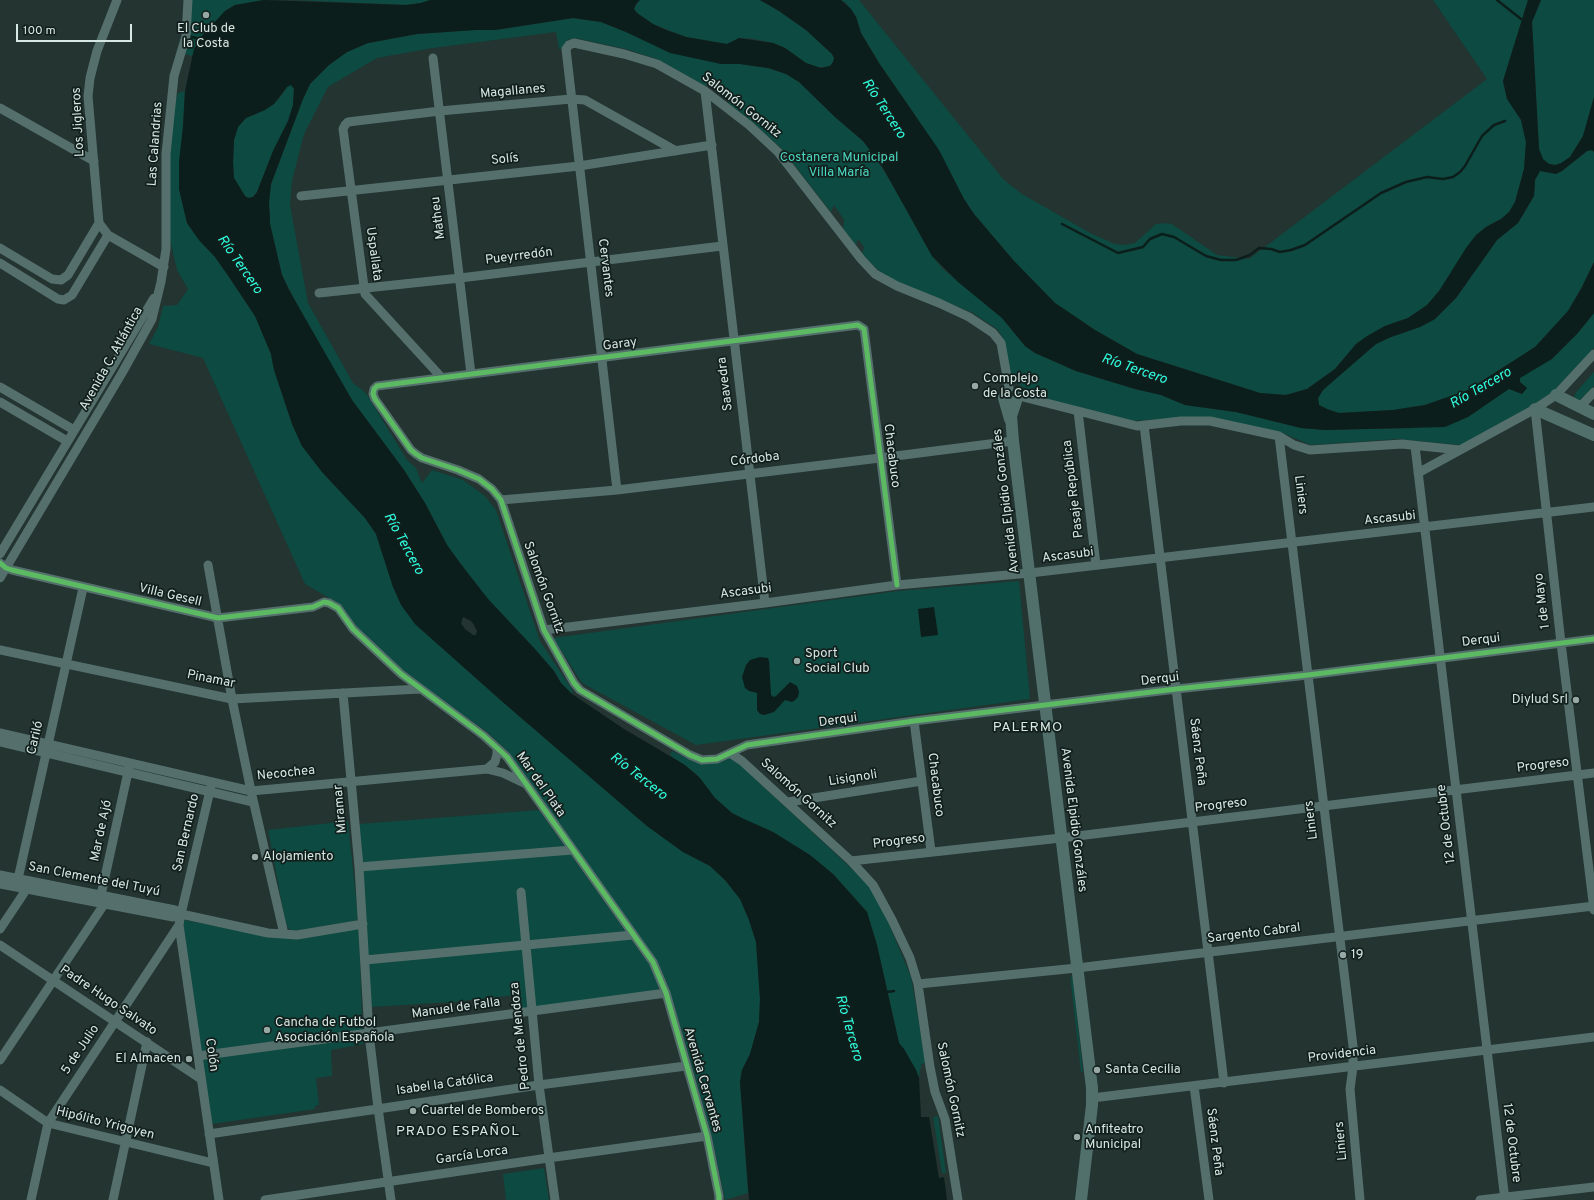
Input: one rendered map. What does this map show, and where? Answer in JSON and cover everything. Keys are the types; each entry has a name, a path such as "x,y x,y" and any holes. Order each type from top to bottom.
{"main road":[{"path":"1556,395 1594,414"},
{"name":"Avenida Elpidio Gonzáles","path":"1012,396 1011,422 1013,440 1092,1098 1081,1200"},
{"path":"1535,409 1594,434"},
{"name":"Avenida Elpidio Gonzáles","path":"1076,1200 1083,1172"}],"street":[{"path":"112,0 113,10"},
{"name":"Los Jigleros","path":"99,223 88,96 90,78 97,51 117,0"},
{"name":"Las Calandrias","path":"159,290 166,249 166,154 174,76 186,36 188,0"},
{"name":"Salomón Gornitz","path":"566,49 569,44 574,42 642,59 657,64 705,91 763,137 778,152 861,259 875,274 891,283 939,302 969,317 993,332 1001,343 1012,396"},
{"name":"Cervantes","path":"566,49 617,490"},
{"name":"Matheu","path":"433,58 471,374"},
{"name":"Saavedra","path":"705,91 765,603"},
{"name":"Magallanes","path":"343,129 348,122 440,111 571,99 585,100 676,151"},
{"path":"0,108 94,161"},
{"name":"Uspallata","path":"343,129 365,294 442,378"},
{"name":"Solís","path":"301,196 579,166 712,145"},
{"path":"0,248 52,279 61,280 68,275 99,223 108,235 164,267"},
{"path":"0,263 58,298 64,300 72,295 108,235"},
{"name":"Pueyrredón","path":"319,293 460,278 722,246"},
{"name":"Avenida C. Atlántica","path":"0,554 159,290"},
{"name":"Avenida C. Atlántica","path":"0,578 3,566 122,373 152,319 159,290"},
{"name":"Garay","path":"377,386 603,359 858,325 864,329"},
{"name":"Chacabuco","path":"864,329 897,585"},
{"path":"1418,473 1535,409 1556,395 1594,354"},
{"name":"Salomón Gornitz","path":"377,386 374,389 373,394 375,399 411,450 422,458 479,479 492,489 501,500 544,630 574,683 585,695 690,755 702,760 717,759 730,753 742,761 788,802 851,861 873,885 910,958 918,984 930,1067 935,1092 945,1119 958,1200"},
{"path":"0,387 74,430"},
{"path":"1580,407 1594,392"},
{"path":"1012,396 1137,426 1210,421 1279,436 1294,445 1310,450 1385,444 1460,450"},
{"path":"0,402 67,442"},
{"name":"1 de Mayo","path":"1535,409 1561,643 1594,910"},
{"name":"Pasaje República","path":"1078,411 1096,565"},
{"name":"Sáenz Peña","path":"1144,425 1224,1083"},
{"name":"Liniers","path":"1279,436 1353,1046 1353,1067 1350,1089 1360,1200"},
{"name":"Córdoba","path":"501,500 617,490 1013,440"},
{"name":"12 de Octubre","path":"1415,446 1486,1050 1505,1198"},
{"name":"Ascasubi","path":"544,630 897,585 1030,573 1594,507"},
{"path":"208,565 232,699 253,802 284,934"},
{"name":"Villa Gesell","path":"3,566 84,588 218,618 313,607 324,602 338,608"},
{"name":"Cariló","path":"18,879 84,588"},
{"name":"Mar del Plata","path":"338,608 353,629 389,663 420,689 469,724 507,756 572,850 653,962 658,972"},
{"name":"Derqui","path":"730,753 747,745 914,722 1594,639"},
{"name":"Pinamar","path":"0,650 232,699 420,689"},
{"name":"Miramar","path":"343,692 352,781 363,924"},
{"name":"Chacabuco","path":"914,722 931,851"},
{"name":"Necochea","path":"0,733 128,772 253,802"},
{"name":"Necochea","path":"0,742 47,748 130,763 251,791 487,769 503,773 529,786"},
{"path":"487,769 495,762 498,754 497,748"},
{"name":"Mar de Ajó","path":"103,899 130,763"},
{"name":"Progreso","path":"851,861 931,851 1061,838 1594,773"},
{"name":"Lisignoli","path":"788,802 922,781"},
{"name":"San Bernardo","path":"181,914 212,782"},
{"path":"359,867 572,850"},
{"name":"San Clemente del Tuyú","path":"0,875 103,899 173,918 181,914 268,933 303,935 363,924"},
{"path":"0,929 24,891 18,879"},
{"name":"San Clemente del Tuyú","path":"0,884 24,891 103,899"},
{"name":"Pedro de Mendoza","path":"521,892 539,1085 555,1200"},
{"path":"0,1060 53,980 103,899"},
{"name":"Sargento Cabral","path":"918,984 1209,953 1594,906"},
{"name":"Colón","path":"181,914 179,925 219,1200"},
{"path":"363,924 369,1034 388,1181 392,1200"},
{"name":"5 de Julio","path":"30,1200 48,1123 179,925"},
{"path":"364,960 633,935"},
{"name":"Padre Hugo Salvato","path":"0,945 201,1079"},
{"name":"Avenida Cervantes","path":"658,972 666,993 707,1136 719,1198"},
{"name":"Manuel de Falla","path":"198,1056 666,993"},
{"name":"Providencia","path":"1092,1098 1594,1037"},
{"path":"113,1200 147,1042"},
{"name":"Isabel la Católica","path":"209,1134 539,1085 686,1066"},
{"name":"Sáenz Peña","path":"1194,1086 1209,1200"},
{"name":"Hipólito Yrigoyen","path":"0,1090 48,1123 213,1163"},
{"name":"García Lorca","path":"265,1200 707,1136"},
{"path":"1480,1200 1594,1188"}],"green space":[{"path":"192,0 264,0 235,5 225,11 200,38 192,56 184,54"},
{"path":"294,0 430,0 406,5"},
{"path":"639,0 760,0 806,30 832,54 834,58 833,62 830,66 816,67 806,63 785,48 773,43 754,39 739,38 727,44 686,37 653,24 637,13 634,9"},
{"path":"841,0 859,0 1003,179 1022,194 1092,234 1115,244 1125,245 1135,243 1156,224 1165,223 1172,224 1217,255 1249,259 1487,79 1433,0 1528,0 1503,81 1507,99 1521,120 1526,142 1524,169 1515,202 1509,212 1501,219 1486,227 1427,305 1408,318 1385,326 1356,344 1335,369 1307,389 1286,395 1260,393 1137,354 1095,330 1055,303 1014,261 974,214 913,112 879,63 861,33 856,17 846,3"},
{"path":"1541,0 1594,0 1594,97 1583,136 1570,157 1561,164 1555,165 1549,164 1543,160 1539,149 1532,22"},
{"name":"Costanera Municipal Villa María","path":"573,18 601,22 721,64 740,64 768,68 786,74 799,82 835,117 863,141 872,152 892,184 932,256 943,269 1002,318 1025,346 1035,353 1076,371 1135,389 1161,395 1185,405 1236,412 1301,428 1325,430 1414,428 1468,417 1509,388 1522,394 1527,388 1520,382 1520,378 1577,334 1594,313 1594,348 1548,397 1460,445 1398,439 1311,445 1280,432 1188,417 1133,421 1039,397 1015,382 1010,377 1004,340 997,329 973,313 891,279 878,270 862,254 864,247 858,239 856,245 843,229 844,220 834,205 831,212 782,149 750,120 729,104 728,97 710,84 705,86 657,59 626,49 575,38 567,40 561,49 559,49 556,32 433,48 377,58 328,87 304,134 292,181 290,205 308,303 353,383 366,393 407,460 416,468 422,483 432,470 463,480 485,496 496,510 540,641 573,691 572,694 561,683 554,671 534,648 488,599 460,563 447,545 425,503 404,470 352,400 306,322 282,275 270,224 269,202 271,184 310,84 329,65 347,52 368,43 417,34 495,30"},
{"path":"291,84 294,88 293,105 288,121 273,151 257,192 253,197 248,198 245,196 234,178 234,140 238,127 246,118 256,114 279,99 287,87"},
{"path":"185,91 179,189 187,223 199,240 215,257 255,316 271,354 274,370 292,424 302,446 322,472 365,518 376,534 393,587 415,624 505,704 647,826 683,852 710,866 725,880 740,899 756,942 760,999 759,1022 750,1054 742,1070 740,1082 748,1193 725,1200 711,1134 691,1062 667,983 658,964 527,778 509,753 487,732 416,682 354,628 336,602 305,584 203,358 149,344 158,327 163,306 177,305 188,289 177,270 169,236 168,151 176,98 178,93"},
{"path":"1592,150 1594,152 1594,262 1568,311 1535,347 1468,390 1425,405 1393,410 1339,413 1319,405 1318,398 1323,390 1376,344 1420,327 1435,319 1456,298 1497,240 1518,223 1534,196 1535,180 1540,170 1556,174 1587,151"},
{"path":"1594,372 1594,386 1579,401 1574,397 1576,392"},
{"name":"Sport Social Club","path":"1019,581 1030,699 696,745 582,683 553,638 898,591"},
{"path":"672,751 691,760 727,757 736,761 868,884 881,905 911,977 926,1063 921,1064 922,1068 920,1068 919,1078 904,1049 899,1043 877,945 867,912 833,874 810,855 773,832 732,813 715,798 696,774 670,755"},
{"path":"539,810 651,967 659,987 658,991 517,1011 516,995 452,1002 371,1007 359,824"},
{"path":"348,821 358,918 355,921 294,931 291,930 288,928 285,920 268,830"},
{"name":"Cancha de Futbol Asociación Española","path":"185,920 251,933 356,929 359,931 363,1044 331,1050 332,1076 316,1078 319,1105 315,1106 315,1109 212,1124 183,924"},
{"path":"1070,975 1073,979 1083,1072 1081,1072"},
{"path":"938,1116 946,1173 942,1173 933,1117"},
{"path":"544,1168 549,1200 506,1200 503,1174"}],"water":[{"name":"Río Tercero","path":"264,0 406,5 430,0 640,0 634,9 637,13 653,24 666,30 686,37 727,44 739,38 773,43 785,48 806,63 821,68 830,66 834,58 832,54 806,30 760,0 841,0 851,9 856,17 861,33 879,63 939,150 964,199 974,214 1014,261 1055,303 1095,330 1137,354 1260,393 1286,395 1307,389 1335,369 1356,344 1367,336 1385,326 1408,318 1427,305 1439,291 1476,235 1509,212 1515,202 1524,169 1526,142 1521,120 1507,99 1503,81 1528,0 1541,0 1532,22 1539,149 1543,159 1549,164 1555,165 1561,163 1570,157 1583,136 1594,97 1594,152 1592,150 1587,151 1556,174 1540,171 1535,180 1534,196 1518,223 1497,240 1456,298 1435,319 1420,327 1376,344 1323,390 1318,398 1319,405 1339,413 1393,410 1425,405 1468,390 1535,347 1568,311 1594,262 1594,313 1577,334 1552,359 1520,378 1520,382 1527,388 1522,394 1509,389 1468,417 1445,427 1325,430 1301,428 1236,412 1185,405 1161,395 1135,389 1076,371 1035,353 1025,346 1002,318 958,282 932,256 883,168 863,141 835,117 799,82 786,74 768,68 740,64 721,64 670,53 601,22 573,18 495,30 417,34 368,43 347,52 329,65 310,84 271,184 269,202 270,224 282,275 289,290 352,400 404,470 425,503 447,545 488,599 534,648 554,671 561,683 572,694 624,729 685,765 700,778 715,798 732,813 773,832 810,855 833,874 867,912 877,945 899,1043 916,1070 919,1078 921,1117 929,1117 939,1178 944,1177 947,1200 749,1200 740,1082 742,1070 750,1054 759,1022 760,999 756,942 740,899 725,880 710,866 683,852 647,826 505,704 415,624 401,605 393,587 376,534 365,518 322,472 302,446 292,424 274,370 271,354 255,316 215,257 199,240 187,223 179,189 179,161 185,91 194,49 200,38 225,11 235,5","holes":["291,85 294,89 293,105 288,121 273,151 257,192 253,197 248,198 245,196 234,178 234,140 238,127 246,118 265,110 274,104 287,87","463,617 471,621 474,625 477,631 476,635 473,635 465,629 461,623"]},
{"path":"934,607 938,635 921,637 918,609"},
{"path":"760,657 768,658 769,661 771,695 774,697 776,696 790,682 797,686 799,692 798,697 794,701 792,702 785,700 774,712 764,715 760,714 757,710 757,693 749,691 745,688 742,677 746,665 750,660"}],"waterway":[{"path":"1497,0 1521,19"},
{"path":"188,36 200,39"},
{"path":"1062,224 1118,253 1143,247 1150,239 1162,234 1174,237 1206,256 1221,260 1236,260 1250,255 1259,248 1271,249 1280,252 1291,250 1305,245 1381,193 1406,182 1427,177 1443,179 1453,177 1465,166 1482,136 1494,125 1505,121"},
{"path":"887,992 894,991"}],"cycle path":[{"path":"897,585 864,329 858,325 377,386 374,389 373,394 375,399 411,450 422,458 479,479 492,489 501,500 544,630 574,683 580,690 690,755 702,760 717,759 747,745 914,721 1176,689 1308,675 1594,639"},
{"path":"0,563 6,568 12,570 218,618 313,607 324,602 329,603 338,608 353,629 401,674 484,736 507,757 653,962 666,993 707,1136 719,1200"}],"place":[{"name":"El Club de la Costa","path":"206,15"},
{"name":"Complejo de la Costa","path":"975,386"},
{"name":"Sport Social Club","path":"797,661"},
{"name":"Diylud Srl","path":"1576,700"},
{"name":"Alojamiento","path":"255,857"},
{"name":"19","path":"1343,955"},
{"name":"Cancha de Futbol Asociación Española","path":"267,1030"},
{"name":"El Almacen","path":"189,1059"},
{"name":"Santa Cecilia","path":"1097,1070"},
{"name":"Cuartel de Bomberos","path":"413,1111"},
{"name":"Anfiteatro Municipal","path":"1077,1137"}],"district":[{"name":"PALERMO","path":"1028,728"},
{"name":"PRADO ESPAÑOL","path":"458,1132"}]}
